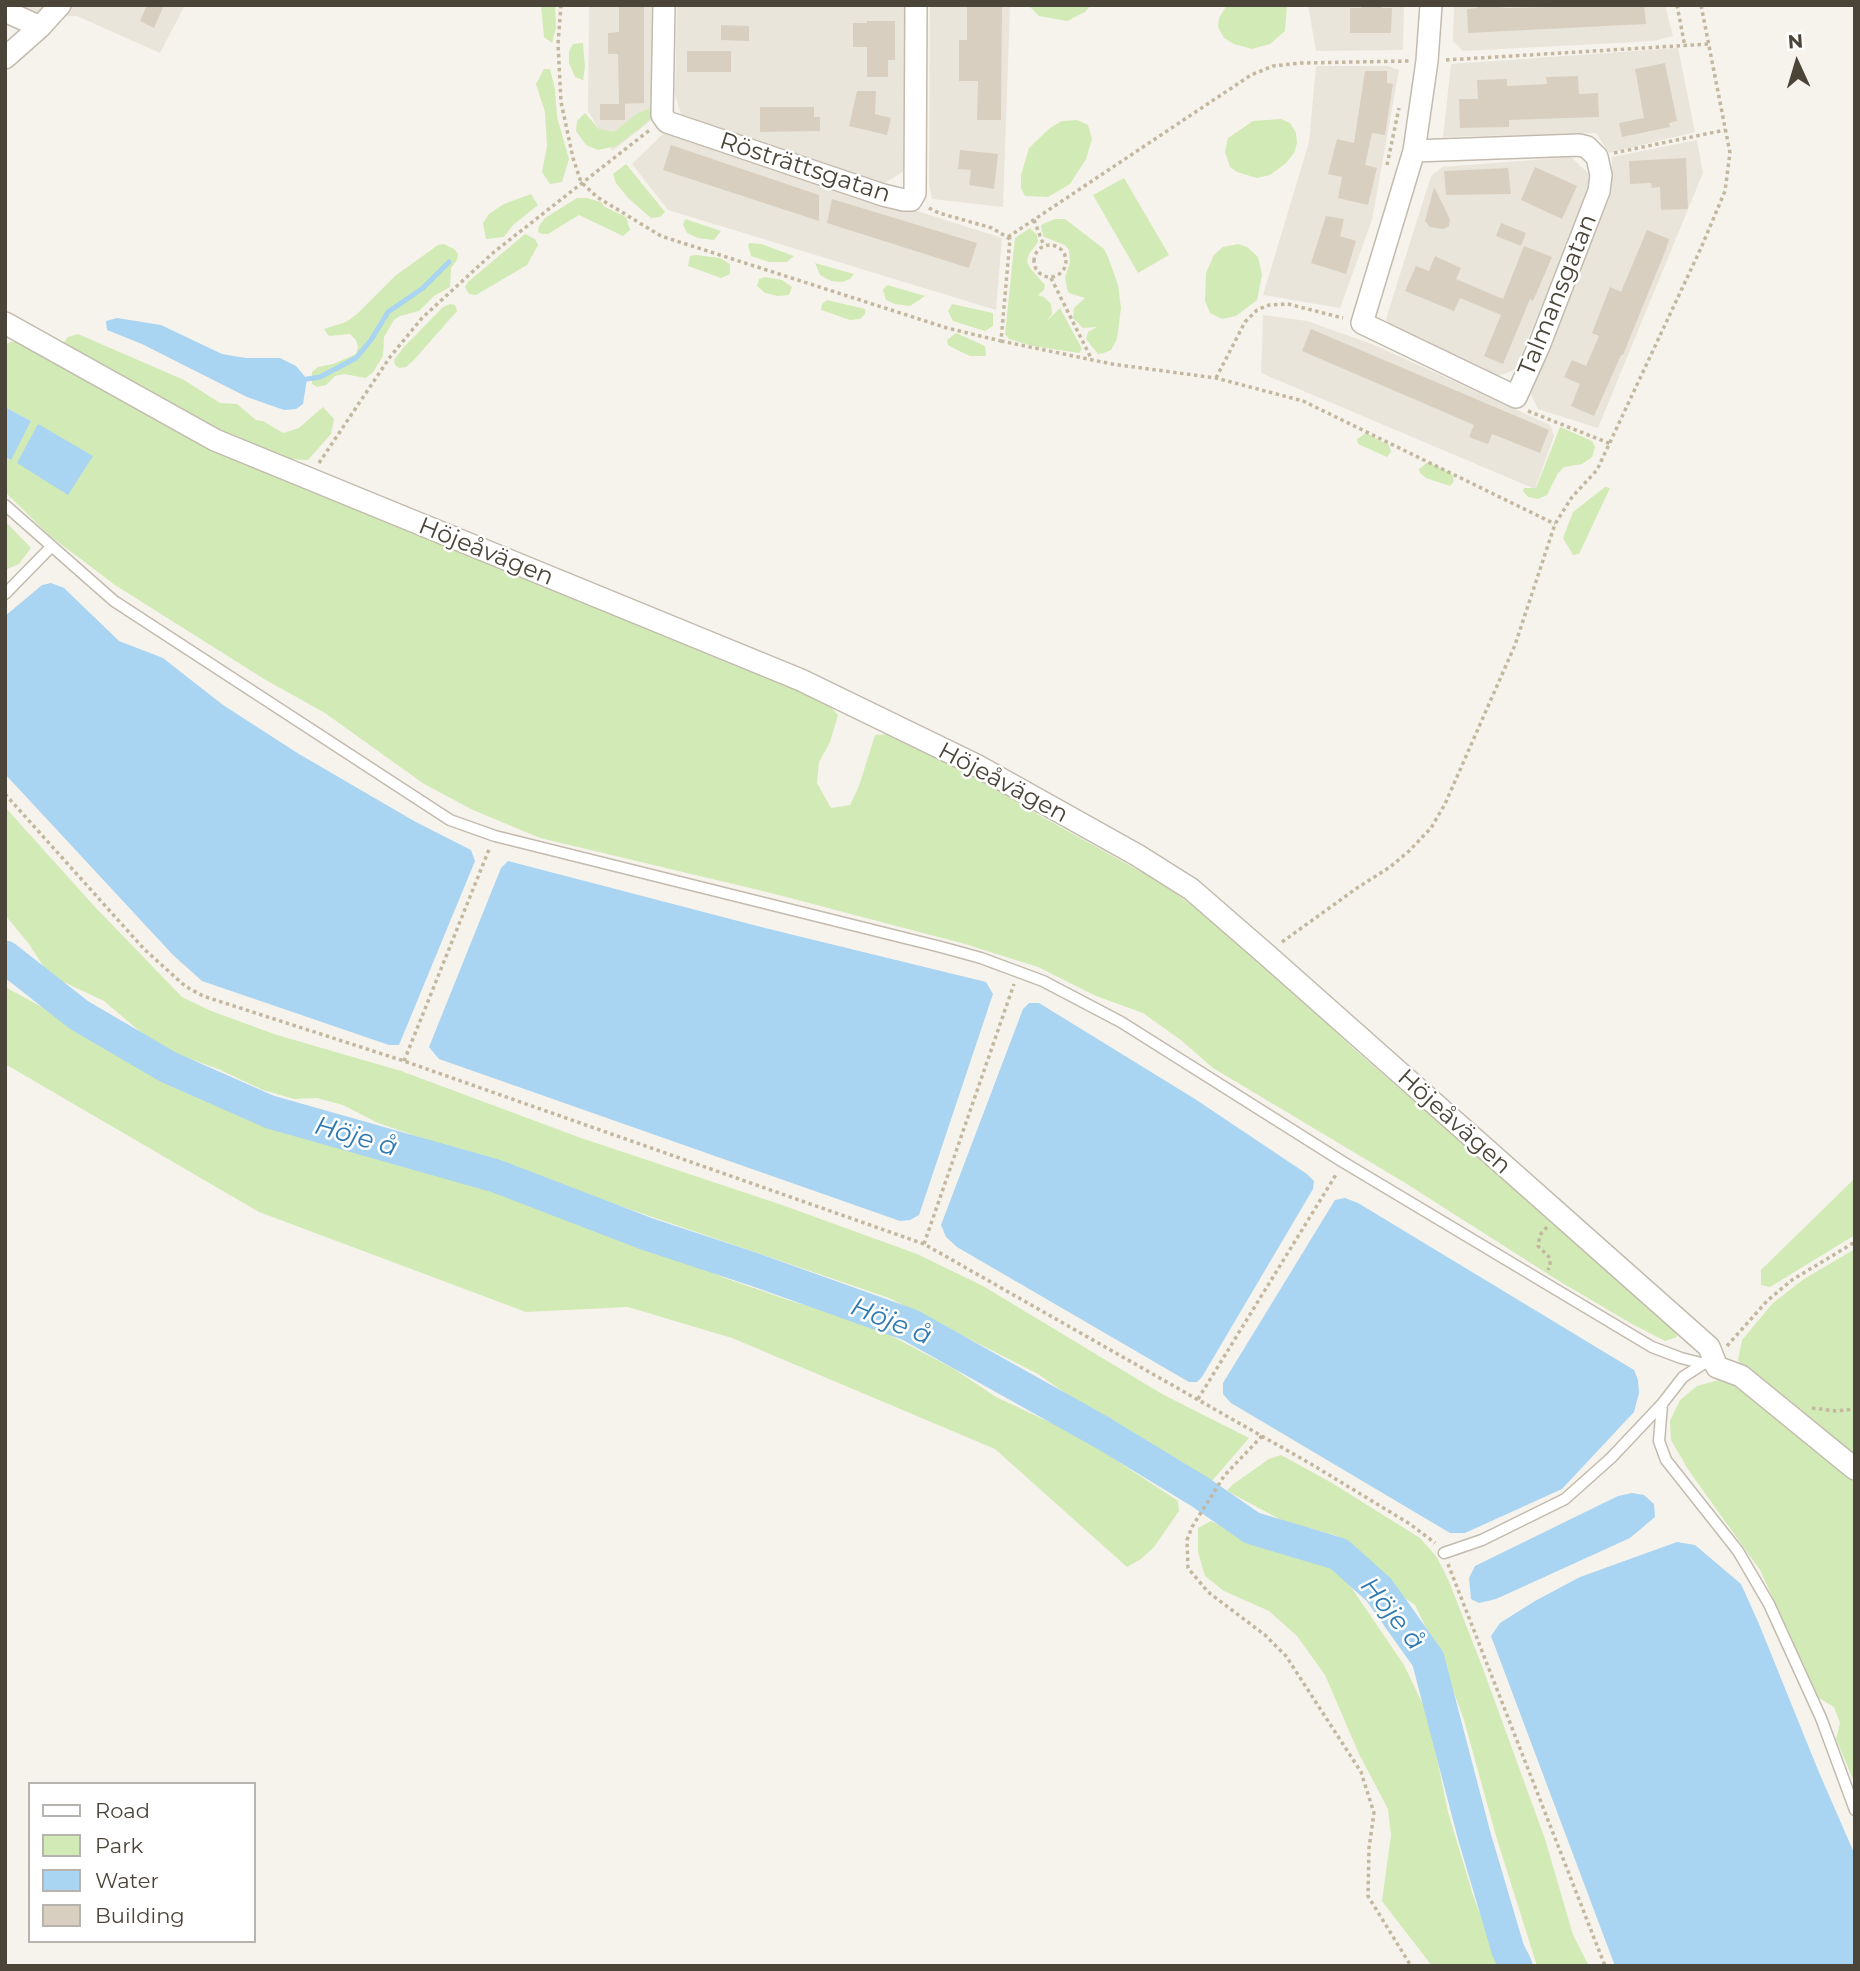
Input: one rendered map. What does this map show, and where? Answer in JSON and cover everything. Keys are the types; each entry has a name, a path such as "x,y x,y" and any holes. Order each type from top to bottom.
{"street":[{"path":"5,58 60,5"},
{"path":"662,115 664,5"},
{"name":"Rösträttsgatan","path":"662,115 676,127 884,195 911,200 915,192 916,5"},
{"path":"1351,317 1414,151 1412,60 1431,5"},
{"path":"5,11 40,27"},
{"path":"1414,151 1579,145 1587,147 1597,157"},
{"name":"Talmansgatan","path":"1351,317 1516,397 1539,346 1599,191 1601,174 1597,157"},
{"name":"Höjeåvägen","path":"7,327 215,440 801,680 976,765 1137,855 1191,889 1709,1347 1710,1365"},
{"path":"1710,1365 1741,1377 1855,1469"}],"lane":[{"path":"5,505 114,601 450,820 495,836 941,947 981,958 1043,981 1121,1022 1343,1162 1653,1347 1710,1365"},
{"path":"5,594 51,547"},
{"path":"1444,1553 1482,1540 1565,1499 1611,1458 1662,1404 1683,1377 1710,1365"},
{"path":"1662,1404 1658,1441 1666,1460 1738,1551 1769,1604 1821,1718 1855,1810"}],"path":[{"path":"561,5 558,44 561,102 581,182 597,197 661,236 934,324 1092,360 1216,378 1303,401 1555,524"},
{"path":"1677,5 1685,47"},
{"path":"1267,955 1312,919 1390,867 1431,828 1445,804 1515,645 1555,524 1572,497 1597,470 1611,444 1701,248 1725,191 1730,153 1701,5"},
{"path":"1008,237 1251,75 1273,66 1709,44"},
{"path":"1385,176 1399,108"},
{"path":"309,479 390,357 422,318 494,252 652,129 662,115"},
{"path":"1597,157 1725,130"},
{"path":"911,200 939,213 992,228 1008,237"},
{"path":"1034,220 1044,246"},
{"path":"1001,341 1008,237"},
{"path":"1044,246 1059,247 1067,260 1061,274 1051,278 1040,274 1034,265 1035,254 1044,246"},
{"path":"1051,278 1092,360"},
{"path":"1216,378 1245,322 1257,310 1269,305 1288,304 1351,317"},
{"path":"1516,397 1524,409 1611,444"},
{"path":"5,794 145,948 185,986 203,996 404,1061 924,1244 1262,1436 1429,1537 1444,1553 1605,1966"},
{"path":"404,1061 495,836"},
{"path":"924,1244 1018,972"},
{"path":"1198,1400 1343,1162"},
{"path":"1541,1280 1550,1266 1550,1258 1538,1246 1540,1235 1558,1214"},
{"path":"1710,1365 1767,1301 1792,1280 1855,1242"},
{"path":"1262,1436 1224,1476 1192,1527 1187,1541 1188,1568 1208,1592 1265,1635 1286,1656 1361,1772 1374,1813 1369,1849 1368,1896 1411,1966"}],"shaded area":[{"path":"5,5 185,5 160,53 77,16 43,17"},
{"path":"589,5 655,5 654,118 612,151 588,111"},
{"path":"677,5 907,5 904,171 880,186 681,114 675,95"},
{"path":"930,5 1010,5 1003,207 932,199 929,183"},
{"path":"1308,5 1404,5 1403,50 1316,51"},
{"path":"1454,5 1665,5 1673,36 1654,41 1463,51 1453,41"},
{"path":"1678,48 1695,132 1609,153 1596,133 1443,137 1451,64"},
{"path":"1316,66 1388,66 1399,70 1372,220 1340,308 1263,295 1309,142"},
{"path":"666,131 1002,238 996,310 668,210 632,164"},
{"path":"1697,140 1703,173 1598,428 1538,409 1530,393 1611,193 1612,157"},
{"path":"1571,157 1589,174 1588,194 1515,370 1495,377 1395,334 1386,319 1431,176 1442,167"},
{"path":"1263,315 1307,321 1372,344 1550,425 1554,436 1535,489 1261,373"}],"green space":[{"path":"541,5 555,5 556,28 552,43 544,37"},
{"path":"1091,5 1085,12 1067,21 1039,16 1029,6"},
{"path":"1227,5 1287,5 1285,31 1270,44 1252,49 1234,44 1224,38 1218,27 1219,18"},
{"path":"583,43 583,80 575,77 569,63 569,51 573,44"},
{"path":"544,69 550,69 557,117 569,159 562,182 550,184 542,172 547,146 545,112 536,84"},
{"path":"650,108 653,116 616,146 598,150 586,145 576,131 577,121 585,113 599,129 614,132 638,113"},
{"path":"1281,119 1290,123 1296,133 1294,153 1286,163 1270,175 1257,178 1230,167 1225,152 1228,138 1253,121"},
{"path":"1077,120 1088,125 1092,139 1086,159 1070,184 1048,197 1025,196 1021,188 1021,175 1029,148 1050,128 1062,121"},
{"path":"626,164 665,212 660,217 651,218 628,198 616,183 613,174"},
{"path":"1124,178 1169,255 1138,273 1093,195"},
{"path":"531,194 538,205 513,225 504,237 486,239 483,223 489,214 504,204"},
{"path":"577,198 601,202 605,207 626,217 630,230 623,236 579,215 548,234 538,232 545,218"},
{"path":"685,219 721,231 714,240 698,238 687,233 683,225"},
{"path":"1055,219 1065,219 1104,249 1108,257 1118,285 1121,308 1117,339 1111,350 1104,353 1098,354 1086,339 1088,332 1097,327 1083,328 1073,318 1074,308 1085,298 1069,293 1067,289 1065,277 1070,263 1069,250 1065,245 1044,237 1042,232 1041,225"},
{"path":"1030,228 1037,235 1038,242 1027,261 1045,285 1038,295 1051,304 1052,314 1047,321 1060,308 1082,349 1079,353 1033,346 1009,339 1005,334 1015,238"},
{"path":"525,234 535,239 538,245 527,265 476,295 469,294 465,287 468,282"},
{"path":"444,244 458,254 451,268 450,287 434,296 419,311 394,320 384,337 383,356 373,372 366,378 344,374 335,376 326,385 317,387 312,384 312,372 318,367 356,354 358,347 350,334 329,336 324,329 346,322 395,276 438,245"},
{"path":"761,244 794,256 787,262 769,262 751,256 748,245"},
{"path":"1238,244 1247,247 1258,257 1262,275 1257,300 1236,316 1222,319 1210,313 1205,301 1206,273 1214,255 1223,247"},
{"path":"690,256 720,258 730,264 730,274 721,278 688,266"},
{"path":"815,263 854,274 842,282 831,281 820,275"},
{"path":"765,277 782,280 792,287 789,295 765,293 757,286 759,279"},
{"path":"887,285 925,296 910,306 895,304 886,300 883,290"},
{"path":"827,300 865,309 865,314 860,319 850,320 821,310 822,304"},
{"path":"952,304 993,313 993,326 985,331 953,321 948,311"},
{"path":"455,305 457,311 413,361 406,367 399,368 395,365 394,360 403,348 443,307"},
{"path":"956,333 985,346 986,356 970,356 948,345 947,340"},
{"path":"78,334 184,380 220,403 237,404 256,420 263,421 283,433 299,428 323,407 334,419 331,434 308,460 290,459 202,422 76,354 64,342 68,337"},
{"path":"20,342 266,473 798,688 826,702 838,715 830,742 819,762 817,783 831,808 850,805 875,735 892,734 1023,801 1037,814 1163,884 1235,937 1355,1050 1438,1122 1464,1140 1675,1327 1677,1337 1665,1341 1559,1281 1402,1181 1213,1068 1143,1013 1096,996 1038,967 965,944 771,893 540,838 473,810 424,784 325,713 264,679 115,585 49,535 5,492 5,457 10,460 31,421 5,407 5,345"},
{"path":"1560,427 1592,441 1595,447 1592,457 1582,464 1564,467 1547,495 1538,499 1528,497 1523,491 1524,488 1536,488"},
{"path":"1366,433 1389,445 1391,452 1387,457 1358,444 1357,439"},
{"path":"1428,462 1452,474 1454,481 1450,486 1426,478 1420,473 1419,469"},
{"path":"1605,487 1610,488 1579,554 1573,555 1563,538 1573,512"},
{"path":"5,521 31,548 19,564 5,570"},
{"path":"5,807 95,907 182,997 211,1011 277,1035 401,1071 581,1138 782,1205 917,1254 983,1286 1162,1394 1249,1438 1212,1481 1085,1407 1038,1374 889,1298 378,1123 343,1105 317,1098 294,1099 263,1090 218,1069 174,1053 143,1034 104,1001 49,975 29,944 5,915"},
{"path":"5,987 251,1120 453,1175 663,1248 722,1277 794,1302 865,1322 954,1369 996,1397 1081,1437 1178,1501 1179,1511 1154,1547 1127,1567 995,1449 732,1338 628,1307 526,1312 259,1212 5,1064"},
{"path":"1855,1178 1855,1235 1770,1287 1761,1285 1761,1270"},
{"path":"1855,1249 1855,1464 1754,1379 1738,1360 1742,1340 1773,1303 1804,1279"},
{"path":"1719,1380 1738,1386 1855,1478 1855,1784 1836,1739 1840,1723 1834,1707 1819,1698 1760,1570 1689,1471 1671,1440 1670,1421 1680,1400 1697,1386"},
{"path":"1281,1455 1332,1483 1420,1538 1436,1556 1448,1579 1482,1666 1545,1839 1573,1935 1589,1966 1537,1966 1496,1836 1464,1720 1445,1668 1415,1605 1391,1589 1363,1558 1338,1536 1285,1522 1227,1491 1269,1459"},
{"path":"1211,1521 1250,1542 1283,1550 1317,1553 1332,1559 1404,1665 1428,1715 1448,1812 1473,1895 1499,1966 1432,1966 1382,1901 1391,1835 1388,1809 1359,1754 1325,1675 1297,1636 1269,1611 1224,1591 1205,1576 1198,1552 1198,1528"}],"water":[{"path":"117,318 161,325 222,354 246,358 280,358 296,366 307,379 303,404 296,409 284,410 247,397 142,344 107,330 106,321"},
{"path":"5,407 31,421 11,460 5,457"},
{"path":"38,424 93,456 68,495 17,463"},
{"path":"51,583 64,588 119,641 163,658 223,705 299,754 414,821 471,850 475,861 399,1045 389,1045 202,981 173,955 5,774 5,616 42,585"},
{"path":"508,861 986,982 993,994 919,1215 900,1221 439,1059 429,1047 501,868"},
{"path":"1029,1003 1039,1003 1195,1099 1314,1181 1313,1189 1197,1382 1189,1382 957,1247 946,1237 941,1225 1023,1009"},
{"path":"1345,1198 1358,1203 1634,1370 1639,1393 1634,1412 1562,1489 1465,1533 1450,1533 1231,1403 1223,1394 1223,1383 1335,1200"},
{"path":"1632,1493 1644,1495 1654,1504 1655,1517 1630,1538 1496,1599 1479,1603 1471,1599 1469,1578 1475,1566 1618,1496"},
{"path":"1677,1542 1695,1545 1741,1584 1759,1624 1855,1855 1855,1966 1615,1966 1491,1636 1500,1623 1580,1577"}],"building":[{"path":"147,5 164,5 154,28 140,21"},
{"path":"619,5 644,5 644,103 619,104 618,54 608,54 608,33 619,32"},
{"path":"967,5 1002,5 1001,120 977,120 978,81 959,81 959,40 967,40"},
{"path":"1361,5 1392,8 1391,33 1350,33 1350,8 1361,8"},
{"path":"1477,5 1508,8 1644,5 1646,24 1468,33 1467,9 1477,8"},
{"path":"895,21 895,60 888,60 888,77 867,77 867,47 853,47 853,23"},
{"path":"721,25 749,26 749,41 721,40"},
{"path":"687,51 731,51 731,72 687,72"},
{"path":"1665,63 1677,121 1669,123 1670,127 1622,137 1619,123 1644,118 1635,69"},
{"path":"1365,71 1387,71 1387,83 1393,84 1385,135 1372,133 1365,165 1377,168 1368,205 1338,198 1342,177 1328,174 1337,139 1354,143"},
{"path":"1578,76 1579,94 1598,93 1599,117 1509,120 1509,127 1460,128 1459,99 1478,99 1477,80 1507,79 1507,86 1547,84 1546,77"},
{"path":"857,91 876,91 875,114 891,118 887,135 849,126"},
{"path":"600,104 625,104 625,120 600,120"},
{"path":"760,107 814,107 814,117 820,117 820,131 760,132"},
{"path":"671,145 819,195 819,221 663,170"},
{"path":"960,150 998,154 994,189 969,185 971,170 958,169"},
{"path":"1686,158 1688,209 1661,210 1660,187 1652,188 1651,183 1630,184 1629,161"},
{"path":"1535,167 1577,186 1562,219 1521,200"},
{"path":"1508,168 1511,194 1446,195 1444,171"},
{"path":"1434,187 1450,219 1449,226 1443,229 1430,227 1425,221"},
{"path":"832,199 977,243 969,268 827,223"},
{"path":"1326,216 1344,219 1340,236 1356,241 1346,274 1311,263"},
{"path":"1501,223 1526,233 1521,246 1496,236"},
{"path":"1647,230 1669,239 1623,355 1594,416 1571,406 1580,384 1564,377 1572,360 1586,366 1599,336 1592,333 1610,287 1621,292"},
{"path":"1524,246 1552,257 1533,301 1530,299 1503,364 1484,356 1501,315 1460,298 1454,311 1405,291 1416,266 1429,271 1435,256 1461,268 1456,279 1503,299"},
{"path":"1311,329 1549,430 1540,453 1492,434 1488,444 1469,437 1474,425 1302,351"}],"waterway":[{"path":"307,379 320,377 356,358 388,312 423,288 449,262"},
{"name":"Höje å","path":"5,957 79,1015 168,1067 270,1112 496,1176 647,1234 910,1325 1103,1433 1200,1492 1252,1528 1339,1554 1379,1590 1428,1659 1474,1835 1508,1950 1516,1966"}]}
